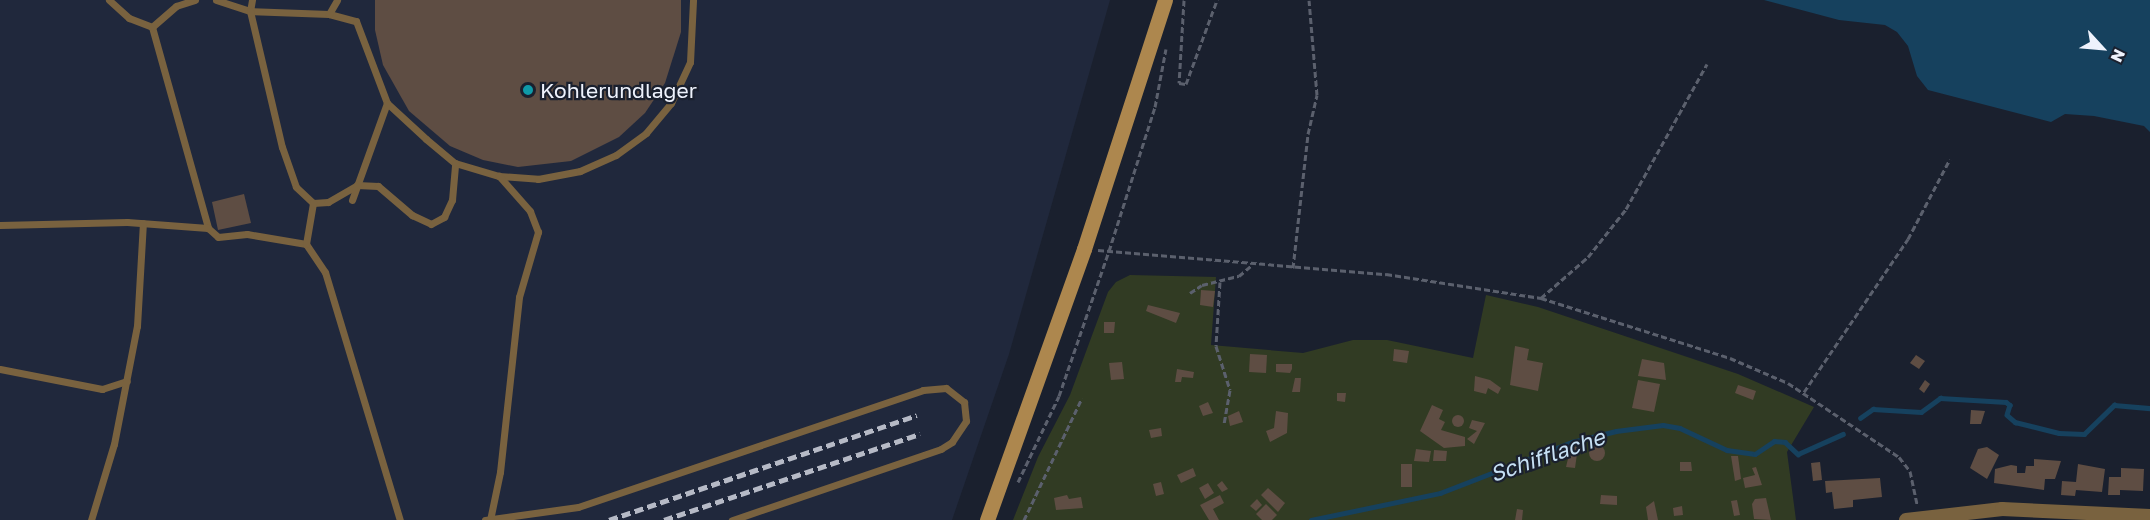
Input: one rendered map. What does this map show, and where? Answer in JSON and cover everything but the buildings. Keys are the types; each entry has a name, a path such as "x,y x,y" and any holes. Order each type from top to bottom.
{"main road":[{"path":"987,520 1170,5"}],"street":[{"path":"1913,519 2002,509 2150,516"}],"lane":[{"path":"109,0 129,18 152,27"},
{"path":"152,27 176,6 195,0"},
{"path":"216,0 250,11 329,14 356,21 387,103 455,163 499,176 538,179 580,171 616,155 646,133 671,103 690,62 693,0"},
{"path":"252,0 250,11 282,147 296,187 313,203 327,202 357,185 378,186 412,215 431,224 444,217 452,200 455,163"},
{"path":"329,14 337,0"},
{"path":"152,27 208,228 218,237 248,234 306,244"},
{"path":"352,200 387,103"},
{"path":"499,176 530,211 538,232 519,297 500,472 488,520 578,507 923,390 945,388 964,402 966,422 961,431 941,449 732,520"},
{"path":"313,203 306,244 325,272 400,520"},
{"path":"0,225 143,223 208,228"},
{"path":"92,520 114,444 137,326 143,223"},
{"path":"0,369 102,389 127,381"}],"path":[{"path":"1170,5 1179,0"},
{"path":"1184,0 1179,83 1186,84 1217,0"},
{"path":"1293,268 1308,134 1317,95 1309,0"},
{"path":"1016,487 1059,396 1109,251 1155,108 1167,42"},
{"path":"1541,297 1588,257 1626,209 1707,64"},
{"path":"1804,392 1908,239 1950,159"},
{"path":"1109,251 1396,275 1541,297 1730,358 1804,392 1875,439 1905,464 1910,471 1913,519"},
{"path":"1190,293 1202,285 1239,276 1253,264"},
{"path":"1220,282 1215,346 1230,390 1224,424"},
{"path":"1024,520 1082,398"}],"shaded area":[{"path":"0,0 1110,0 1009,354 952,520 0,520"},
{"path":"1764,0 2150,0 2150,132 2144,126 2094,116 2065,114 2051,122 1928,90 1917,76 1908,46 1897,32 1885,25 1839,20"}],"green space":[{"path":"1130,275 1216,277 1211,345 1303,353 1353,340 1387,340 1473,358 1486,295 1538,307 1738,374 1814,407 1787,452 1796,520 1013,520 1038,457 1070,395 1108,292 1116,282"}],"waterway":[{"name":"Schifflache","path":"1860,418 1873,409 1921,412 1940,398 2006,402 2010,405 2007,415 2015,422 2059,433 2084,434 2114,405 2150,408"},
{"name":"Schifflache","path":"1311,520 1440,493 1572,442 1616,431 1663,425 1680,428 1727,450 1755,454 1774,441 1785,442 1798,454 1843,434"}],"railway":[{"path":"609,520 917,415"},
{"path":"664,520 920,434"}],"place":[{"name":"Kohlerundlager","path":"528,90"}]}
